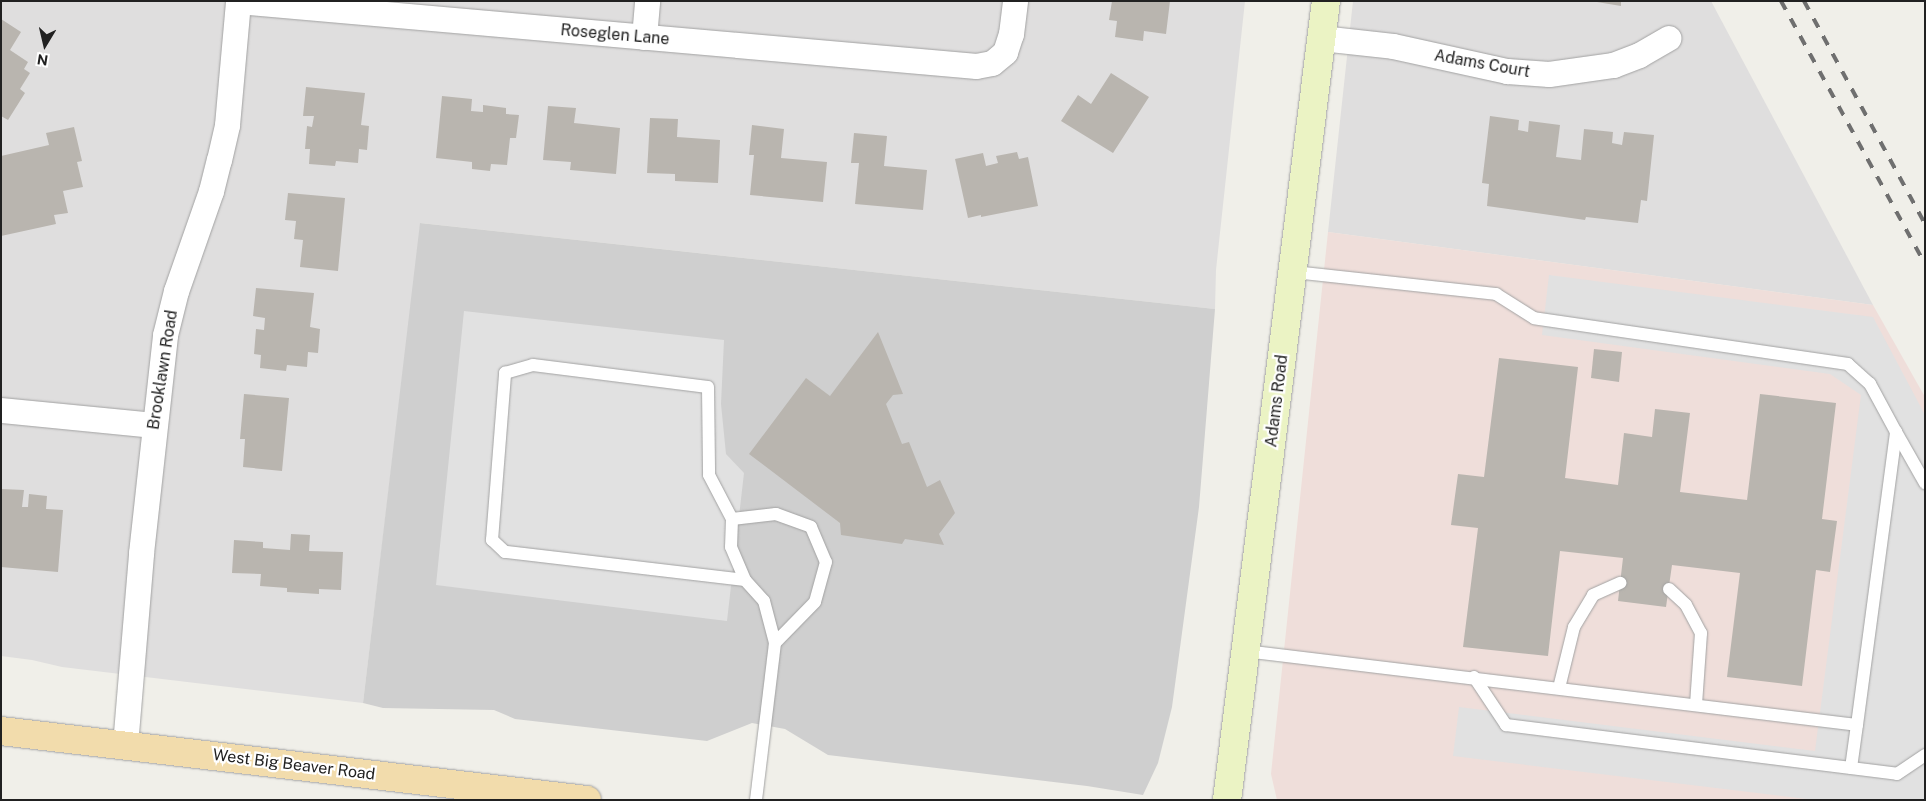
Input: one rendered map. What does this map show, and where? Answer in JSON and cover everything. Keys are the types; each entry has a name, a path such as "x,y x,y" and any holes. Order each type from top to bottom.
{"main road":[{"name":"Adams Road","path":"1227,800 1326,1"},
{"name":"West Big Beaver Road","path":"1,731 587,800"}],"street":[{"name":"Roseglen Lane","path":"238,1 976,66 992,63 1005,52 1015,1"},
{"name":"Brooklawn Road","path":"125,745 154,425 165,335 176,291 211,192 227,125 238,1"},
{"path":"644,38 648,1"},
{"name":"Adams Court","path":"1321,38 1392,46 1507,71 1548,74 1613,65 1639,55 1668,38"},
{"path":"1,410 154,425"}],"lane":[{"path":"1293,272 1496,294 1534,318 1848,364 1870,384 1925,482"},
{"path":"745,580 505,552 492,540 505,373 533,365 708,387 709,475 732,519 731,547 745,580 764,601 775,643 756,800"},
{"path":"1851,768 1896,432"},
{"path":"732,519 776,514 811,527 826,562 815,602 775,643"},
{"path":"1558,688 1574,627 1593,595 1620,583"},
{"path":"1669,589 1686,605 1701,633 1696,705"},
{"path":"1245,651 1474,677 1857,725"},
{"path":"1474,677 1506,725 1897,774 1925,755"}],"shaded area":[{"path":"1,1 1245,1 1216,270 1215,309 421,223 363,703 62,667 32,660 1,656"},
{"path":"1353,1 1711,1 1873,305 1328,232"},
{"path":"420,223 1215,309 1199,507 1172,707 1158,763 1143,795 1087,786 828,755 785,729 752,723 707,741 515,719 494,710 383,708 363,703"},
{"path":"1328,232 1873,305 1925,397 1925,800 1277,800 1271,774"},
{"path":"1549,275 1873,317 1925,415 1925,800 1815,800 1453,756 1459,707 1815,751 1861,395 1830,374 1542,335"},
{"path":"464,311 724,340 721,404 726,454 744,473 727,621 436,585"}],"building":[{"path":"1112,1 1170,1 1166,34 1144,31 1143,41 1115,37 1117,21 1109,20"},
{"path":"1591,1 1621,1 1621,6"},
{"path":"1,19 21,32 10,50 28,62 24,69 30,73 20,89 25,93 8,120 1,116"},
{"path":"1111,73 1149,97 1113,153 1061,121 1078,95 1091,104"},
{"path":"306,87 365,93 361,125 369,126 367,150 359,149 358,163 336,161 335,166 309,164 310,149 305,149 307,126 312,127 314,116 303,116"},
{"path":"442,96 472,99 471,111 483,112 483,105 506,108 506,114 519,115 516,138 510,138 507,165 491,164 490,171 472,169 472,162 436,158"},
{"path":"548,106 576,108 574,123 620,128 616,174 570,170 571,162 543,160"},
{"path":"1490,116 1519,120 1518,130 1528,132 1529,121 1560,125 1556,157 1581,160 1584,129 1613,132 1612,143 1622,145 1624,132 1654,135 1647,201 1641,200 1638,223 1586,217 1585,220 1487,206 1489,184 1482,183"},
{"path":"650,118 678,119 677,137 720,140 718,183 675,181 675,174 647,173"},
{"path":"752,125 784,129 781,158 827,162 823,202 750,195 754,155 749,155"},
{"path":"74,127 82,161 77,162 83,187 63,191 68,213 54,215 56,224 1,236 1,156 49,145 46,133"},
{"path":"854,133 887,136 884,166 927,170 923,210 855,204 859,163 851,163"},
{"path":"1017,152 1019,159 1028,157 1038,206 968,218 955,159 983,153 986,166 998,163 996,156"},
{"path":"288,193 345,198 338,271 300,267 303,240 294,239 296,221 285,220"},
{"path":"256,288 314,293 310,327 320,329 318,353 308,352 307,367 287,365 286,371 260,368 261,355 254,354 256,329 264,330 265,318 253,316"},
{"path":"878,332 903,394 893,395 886,404 902,444 909,442 927,487 940,480 955,513 939,534 944,545 905,539 902,544 841,535 840,523 749,454 806,378 830,396"},
{"path":"1594,349 1622,352 1619,382 1591,378"},
{"path":"1499,358 1578,367 1565,478 1618,485 1624,433 1652,437 1655,409 1690,413 1680,492 1747,500 1760,394 1836,403 1822,519 1837,521 1830,572 1816,570 1802,686 1727,677 1740,573 1672,565 1666,607 1618,601 1623,558 1560,551 1548,656 1463,647 1478,528 1451,525 1458,474 1484,477"},
{"path":"244,394 289,398 282,471 243,467 245,439 240,439"},
{"path":"1,489 24,490 22,507 28,507 29,494 47,496 46,509 63,510 58,572 1,567"},
{"path":"291,534 310,535 309,551 343,552 341,590 319,589 319,594 287,592 287,588 260,586 261,574 232,573 234,540 263,542 263,548 290,550"}],"railway":[{"path":"1781,1 1925,264"},
{"path":"1804,1 1925,224"}]}
